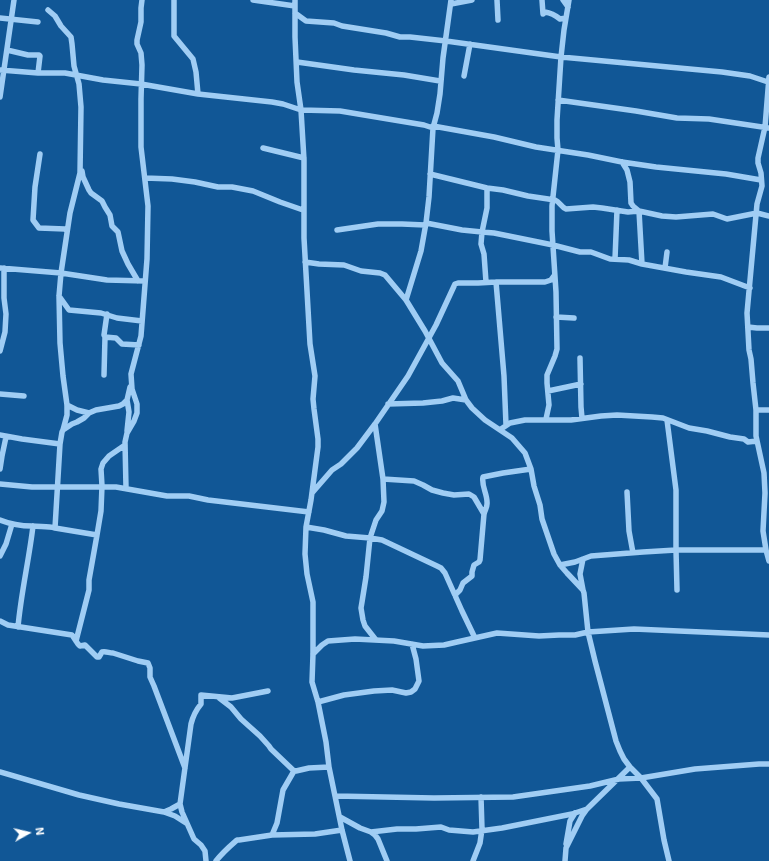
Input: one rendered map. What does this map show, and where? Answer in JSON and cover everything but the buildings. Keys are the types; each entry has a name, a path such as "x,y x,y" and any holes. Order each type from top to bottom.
{"street":[{"path":"0,97 2,70 7,50 14,0"},
{"path":"127,433 137,413 130,374 141,336 147,259 148,206 141,147 142,58 137,40 142,22 140,8 142,0"},
{"path":"174,0 174,36 193,59 198,94"},
{"path":"253,0 295,3 298,82 304,158 303,210 305,262 310,344 315,376 313,399 318,439 312,493 306,527 305,559 313,602 312,682 318,702 326,742 329,767 350,861"},
{"path":"406,300 421,251 429,197 433,127 440,94 440,81 451,2 472,0"},
{"path":"497,0 498,20"},
{"path":"542,0 542,14 545,12 554,14 560,19 566,18"},
{"path":"563,0 568,6"},
{"path":"546,420 549,405 547,375 557,350 552,200 558,150 558,100 561,57 569,0"},
{"path":"48,10 55,16 61,26 71,37 81,107 80,165 78,183 67,231 59,296 60,343 67,417 60,444 56,528"},
{"path":"295,13 303,20 308,22 334,23 342,26 386,33 400,37 446,41 561,57 722,72 768,80 767,127 758,158 762,186 758,198 747,314 749,350 756,410 757,441 767,480 763,525 769,561"},
{"path":"0,18 38,22"},
{"path":"464,76 470,44"},
{"path":"7,50 40,56 38,73"},
{"path":"297,62 404,75 440,81"},
{"path":"2,70 38,73 65,73 76,76 141,84 198,94 272,102 301,110 340,111 494,137 536,147 588,154 622,162 726,174 761,180"},
{"path":"558,100 677,118 709,119 767,127"},
{"path":"262,148 304,158"},
{"path":"40,154 35,187 33,220 40,228 67,231"},
{"path":"622,162 627,170 630,182 632,206 639,212 642,264"},
{"path":"80,165 83,177 89,190 102,201 104,207 110,215 112,227 119,233 122,251 138,281"},
{"path":"430,174 487,188 558,201 563,208 593,207 676,217 713,214 727,219 757,213 769,216"},
{"path":"145,178 172,179 253,191 303,210"},
{"path":"486,282 484,254 481,244 487,208 487,188"},
{"path":"615,259 617,210"},
{"path":"337,230 378,224 425,224 482,232 553,245 580,252 591,252 610,259 629,260 642,264 721,277 750,288"},
{"path":"665,268 667,252"},
{"path":"305,262 344,265 361,271 384,274 388,278 406,300 442,363 458,381 466,400 472,408 512,438 525,453 532,469 534,486 546,532 554,554 560,565 583,590"},
{"path":"0,351 5,332 6,314 2,268 61,273 107,280 145,282"},
{"path":"312,493 332,470 354,452 408,376 429,338 455,284 458,282 478,284 486,282 545,282 551,280 554,276"},
{"path":"496,282 503,363 506,425"},
{"path":"59,296 69,310 107,314 117,318 142,321"},
{"path":"104,375 104,335 107,314"},
{"path":"556,317 574,318"},
{"path":"748,327 769,328"},
{"path":"105,337 116,338 122,344 139,345"},
{"path":"580,358 582,418"},
{"path":"126,488 125,445 129,412 127,400 131,383"},
{"path":"548,391 581,384"},
{"path":"0,394 24,396"},
{"path":"388,404 423,404 453,398 466,400"},
{"path":"67,405 77,410 89,413 119,406 127,400"},
{"path":"756,410 769,410"},
{"path":"63,430 84,418 89,413"},
{"path":"501,429 506,425 517,421 561,420 617,415 663,418 689,428 744,439 748,442 757,441"},
{"path":"667,420 676,490 677,590"},
{"path":"375,424 383,479 384,502 382,512 376,520 370,538 362,608 365,626 376,640"},
{"path":"0,435 60,444"},
{"path":"0,469 6,437"},
{"path":"76,641 89,590 89,580 97,535 102,486 101,468 109,456 125,445"},
{"path":"455,595 463,584 472,576 474,565 480,560 484,514 488,502 482,481 483,477 532,469"},
{"path":"383,479 414,481 432,490 454,495 469,494 474,497 484,514"},
{"path":"0,484 32,487 116,487 167,496 189,496 208,500 309,512"},
{"path":"627,492 629,531 633,553"},
{"path":"0,520 12,524 46,526 97,535"},
{"path":"0,556 6,544 12,524"},
{"path":"18,627 33,526"},
{"path":"306,527 346,536 382,540 441,568 445,573 475,638"},
{"path":"560,565 568,564 591,556 676,550 766,550"},
{"path":"583,559 580,574 584,594 588,632 594,661 616,741 620,752 630,768 641,778 657,799 669,861"},
{"path":"0,621 8,625 18,627 71,634 80,646 85,645 97,657 99,657 104,651 148,663 150,668 150,677 185,768"},
{"path":"313,654 324,642 331,640 376,640 424,646 462,641 497,633 539,636 575,635 588,632 634,629 769,635"},
{"path":"318,702 344,695 374,691 392,690 411,692 415,689 419,681 412,644"},
{"path":"206,861 206,853 204,848 194,839 186,823 180,804 191,724 194,714 201,704 201,695 232,698 268,691"},
{"path":"218,696 231,707 241,719 260,736 270,749 294,771"},
{"path":"335,796 434,798 513,797 590,786 619,778 641,778 695,769 769,764"},
{"path":"272,835 277,823 283,790 294,771 309,768 329,767"},
{"path":"566,848 587,809 630,768"},
{"path":"0,772 79,795 164,812 175,816 186,823"},
{"path":"473,861 480,843 482,831 481,797"},
{"path":"164,812 180,804"},
{"path":"371,832 397,829 416,830 441,827 449,830 473,832 502,828 575,813 587,809"},
{"path":"565,861 570,821 575,813"},
{"path":"340,817 371,832 376,837 387,861"},
{"path":"216,861 221,854 237,840 272,835 315,834 342,830"}]}
